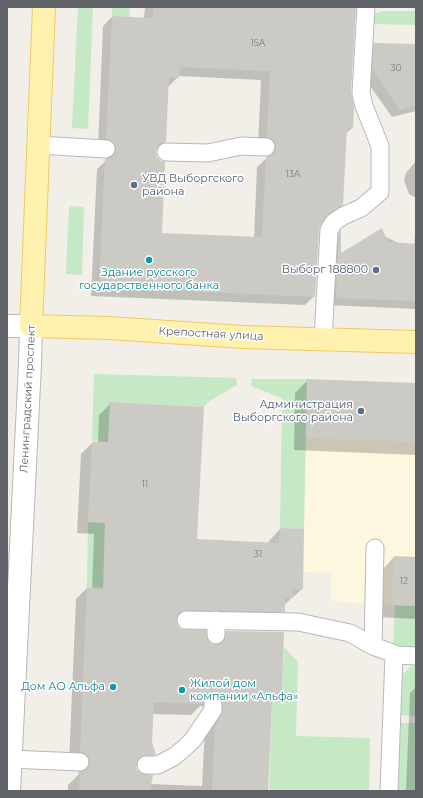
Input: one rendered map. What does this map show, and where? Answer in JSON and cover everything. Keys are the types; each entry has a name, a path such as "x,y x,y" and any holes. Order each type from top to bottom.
{"main road":[{"name":"Ленинградский проспект","path":"31,326 44,7"},
{"name":"Крепостная улица","path":"31,326 109,328 322,340 416,342"}],"street":[{"name":"Крепостная улица","path":"7,326 31,326"},
{"name":"Ленинградский проспект","path":"9,791 14,555 30,364 31,326"}],"lane":[{"path":"322,340 329,230 334,222 342,216 361,208 380,192 380,146 364,106 361,93 366,7"},
{"path":"38,145 106,149"},
{"path":"166,152 208,153 241,146 266,147"},
{"path":"373,646 375,548"},
{"path":"186,620 216,627 298,622 350,634 373,646 395,654 394,655 416,656"},
{"path":"389,791 394,655"},
{"path":"146,765 158,766 175,756 192,741 213,710 213,705"},
{"path":"10,759 80,762"}],"shaded area":[{"path":"307,379 416,383 416,606 338,602 331,600 331,573 303,571"}],"green space":[{"path":"78,7 93,7 88,129 72,128"},
{"path":"112,7 130,7 129,17 112,16"},
{"path":"382,11 416,11 416,25 371,24 374,16"},
{"path":"69,206 84,207 82,275 66,274"},
{"path":"94,374 236,378 237,385 208,402 204,407 111,402 108,442 92,441"},
{"path":"252,379 307,379 304,529 280,528 282,398 251,386"},
{"path":"88,522 105,523 104,562 137,563 124,589 87,587"},
{"path":"395,605 416,606 416,649 393,648"},
{"path":"284,647 298,662 296,736 370,738 369,791 271,791 269,788 272,700 282,691"},
{"path":"416,663 416,716 401,715 403,674"},
{"path":"401,723 416,723 416,791 398,791"}],"building":[{"path":"153,7 356,7 351,92 354,106 353,128 347,128 343,205 328,214 319,229 315,297 99,287 105,159 114,155 116,149 115,144 112,141 106,139 112,16 153,18","holes":["180,67 270,71 267,137 271,138 275,142 276,148 275,152 271,156 266,157 262,237 162,233 165,162 161,161 157,157 156,151 157,147 161,143 166,142 169,77 179,78"]},
{"path":"374,43 416,44 416,105 400,110 372,70"},
{"name":"Выборг 188800","path":"382,228 388,242 416,244 416,301 336,298 339,233 341,229 341,253"},
{"name":"Администрация Выборгского района","path":"307,379 416,383 416,442 306,438"},
{"path":"110,402 204,407 197,539 279,543 280,528 304,529 303,590 293,589 293,598 285,598 285,612 186,610 181,611 176,619 177,625 181,629 206,630 208,640 211,644 216,645 221,644 224,640 226,631 284,632 282,691 272,701 268,791 212,791 215,725 223,710 221,700 218,696 213,695 208,697 203,704 154,702 152,742 156,755 141,756 136,765 137,770 141,773 153,775 150,791 79,791 80,772 88,768 90,762 86,754 80,752 87,587 103,590 105,523 88,522 92,442 108,442"},
{"path":"394,556 416,557 416,606 391,605"}],"place":[{"name":"УВД Выборгского района","path":"134,185"},
{"name":"Здание русского государственного банка","path":"149,260"},
{"name":"Выборг 188800","path":"376,270"},
{"name":"Администрация Выборгского района","path":"361,411"},
{"name":"Дом АО Альфа","path":"113,687"},
{"name":"Жилой дом компании «Альфа»","path":"182,690"}]}
